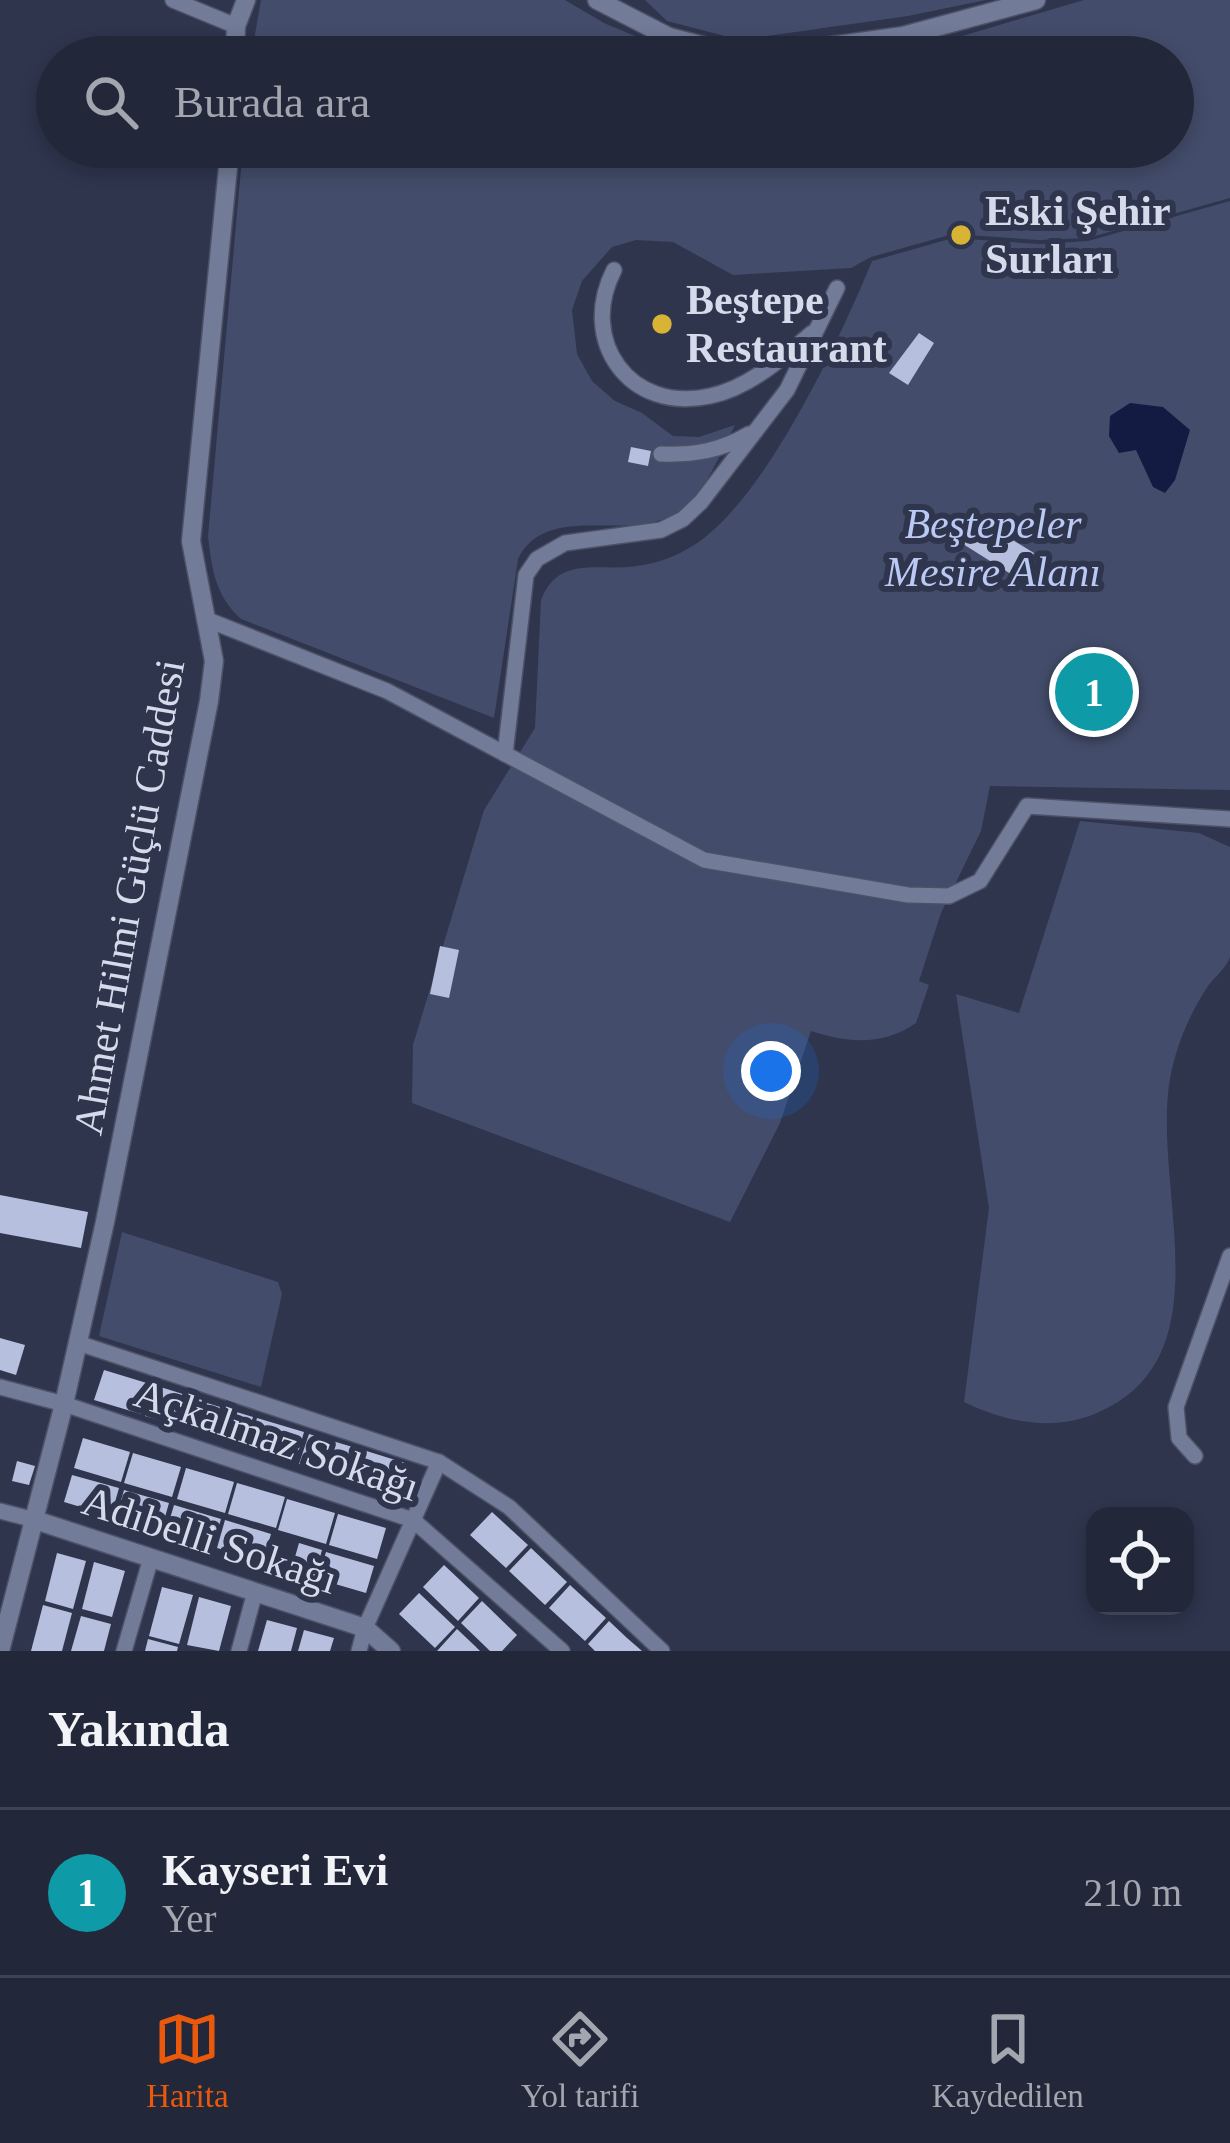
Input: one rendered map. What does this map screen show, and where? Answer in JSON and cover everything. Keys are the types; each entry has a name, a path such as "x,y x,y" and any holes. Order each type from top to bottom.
{"street":[{"path":"173,0 236,26"},
{"path":"236,36 246,0"},
{"path":"597,0 667,36"},
{"path":"903,36 1036,0"},
{"name":"Ahmet Hilmi Güçlü Caddesi","path":"0,1651 78,1343 209,701 214,661 191,542 228,168"},
{"path":"614,269 601,310 606,341 625,376 651,394 678,399 712,396 769,369 817,329"},
{"path":"505,754 526,575 537,559 565,543 661,530 682,519 788,390 837,288"},
{"path":"661,454 694,455 727,446 757,430"},
{"path":"208,620 387,691 704,860 908,895 949,896 980,880 1027,806 1230,819"},
{"path":"1195,1456 1179,1438 1176,1407 1230,1256"},
{"path":"78,1343 439,1462 509,1508 662,1651"},
{"name":"Açkalmaz Sokağı","path":"0,1387 413,1520 562,1651"},
{"path":"359,1651 439,1462"},
{"name":"Adıbelli Sokağı","path":"0,1511 365,1628 391,1651"},
{"path":"124,1651 151,1558"},
{"path":"238,1651 255,1592"}],"green space":[{"path":"261,0 565,0 635,36 255,36"},
{"path":"645,0 986,0 768,36 725,36 667,21"},
{"path":"1084,0 1230,0 1230,198 1088,238 953,234 871,257 851,268 733,275 673,242 636,240 612,247 582,281 572,310 577,354 592,381 615,401 642,413 673,436 699,437 735,425 705,483 679,511 637,525 548,531 531,541 518,559 494,718 241,619 225,601 213,571 208,536 241,168 1194,168 1194,36 962,36"},
{"name":"Beştepeler Mesire Alanı","path":"1230,201 1230,790 990,786 981,831 941,913 919,981 929,985 916,1023 891,1036 865,1040 811,1031 780,1123 730,1222 412,1103 413,1045 484,810 535,728 541,600 558,576 582,568 637,566 672,556 704,538 729,514 754,484 801,409 872,261 953,238 1039,244 1088,241"},
{"path":"1080,821 1199,833 1230,847 1230,957 1189,1019 1170,1079 1167,1122 1176,1266 1173,1311 1161,1352 1137,1387 1097,1413 1063,1422 1029,1422 964,1402 989,1208 956,994 1019,1013"},
{"path":"122,1232 278,1282 282,1294 261,1387 99,1336"}],"shaded area":[{"path":"1130,403 1163,407 1190,430 1175,480 1165,493 1153,487 1136,450 1119,453 1109,436 1110,416"}],"building":[{"path":"919,333 934,343 908,385 889,373"},
{"path":"631,447 651,451 648,466 628,462"},
{"path":"970,514 1034,553 1019,579 955,539"},
{"path":"1091,663 1125,687 1102,725 1063,697"},
{"path":"440,946 459,950 449,998 430,994"},
{"path":"0,1195 88,1212 81,1248 0,1233"},
{"path":"0,1338 25,1345 16,1375 0,1370"},
{"path":"104,1370 150,1384 141,1414 94,1400"},
{"path":"154,1385 202,1400 193,1430 145,1416"},
{"path":"207,1403 253,1417 244,1447 198,1433"},
{"path":"257,1418 304,1432 295,1463 248,1448"},
{"path":"309,1434 356,1448 347,1479 299,1464"},
{"path":"83,1438 130,1452 121,1482 74,1468"},
{"path":"360,1449 405,1463 396,1494 351,1480"},
{"path":"133,1453 181,1467 172,1497 124,1483"},
{"path":"17,1461 35,1466 29,1485 12,1481"},
{"path":"186,1468 234,1482 225,1513 177,1499"},
{"path":"72,1475 119,1488 111,1516 64,1502"},
{"path":"237,1483 285,1497 276,1528 228,1514"},
{"path":"124,1490 169,1503 161,1531 116,1518"},
{"path":"287,1499 335,1513 326,1544 278,1530"},
{"path":"174,1505 221,1519 213,1546 166,1532"},
{"path":"492,1512 528,1545 506,1568 470,1535"},
{"path":"338,1514 386,1528 377,1559 329,1545"},
{"path":"225,1520 271,1534 263,1561 217,1548"},
{"path":"299,1543 322,1550 314,1578 291,1571"},
{"path":"531,1548 567,1582 545,1605 509,1571"},
{"path":"326,1552 374,1566 366,1593 318,1579"},
{"path":"57,1553 86,1561 73,1609 45,1601"},
{"path":"94,1562 125,1571 112,1617 82,1609"},
{"path":"444,1565 479,1598 458,1621 423,1587"},
{"path":"570,1585 606,1618 585,1641 549,1608"},
{"path":"162,1587 193,1595 179,1644 149,1636"},
{"path":"419,1593 455,1627 435,1648 399,1614"},
{"path":"199,1597 231,1606 219,1651 187,1645"},
{"path":"482,1601 517,1635 502,1651 490,1651 461,1623"},
{"path":"43,1605 72,1613 62,1651 31,1651"},
{"path":"81,1616 111,1624 104,1651 71,1651"},
{"path":"267,1620 297,1628 291,1651 258,1651"},
{"path":"609,1621 642,1651 595,1651 588,1644"},
{"path":"457,1629 475,1646 480,1651 437,1651"},
{"path":"304,1630 334,1638 330,1651 298,1651"},
{"path":"148,1639 178,1647 177,1651 145,1651"}],"place":[{"name":"Eski Şehir Surları","path":"961,235"},
{"name":"Beştepe Restaurant","path":"662,324"},
{"name":"Kayseri Evi","path":"1094,692"}]}
